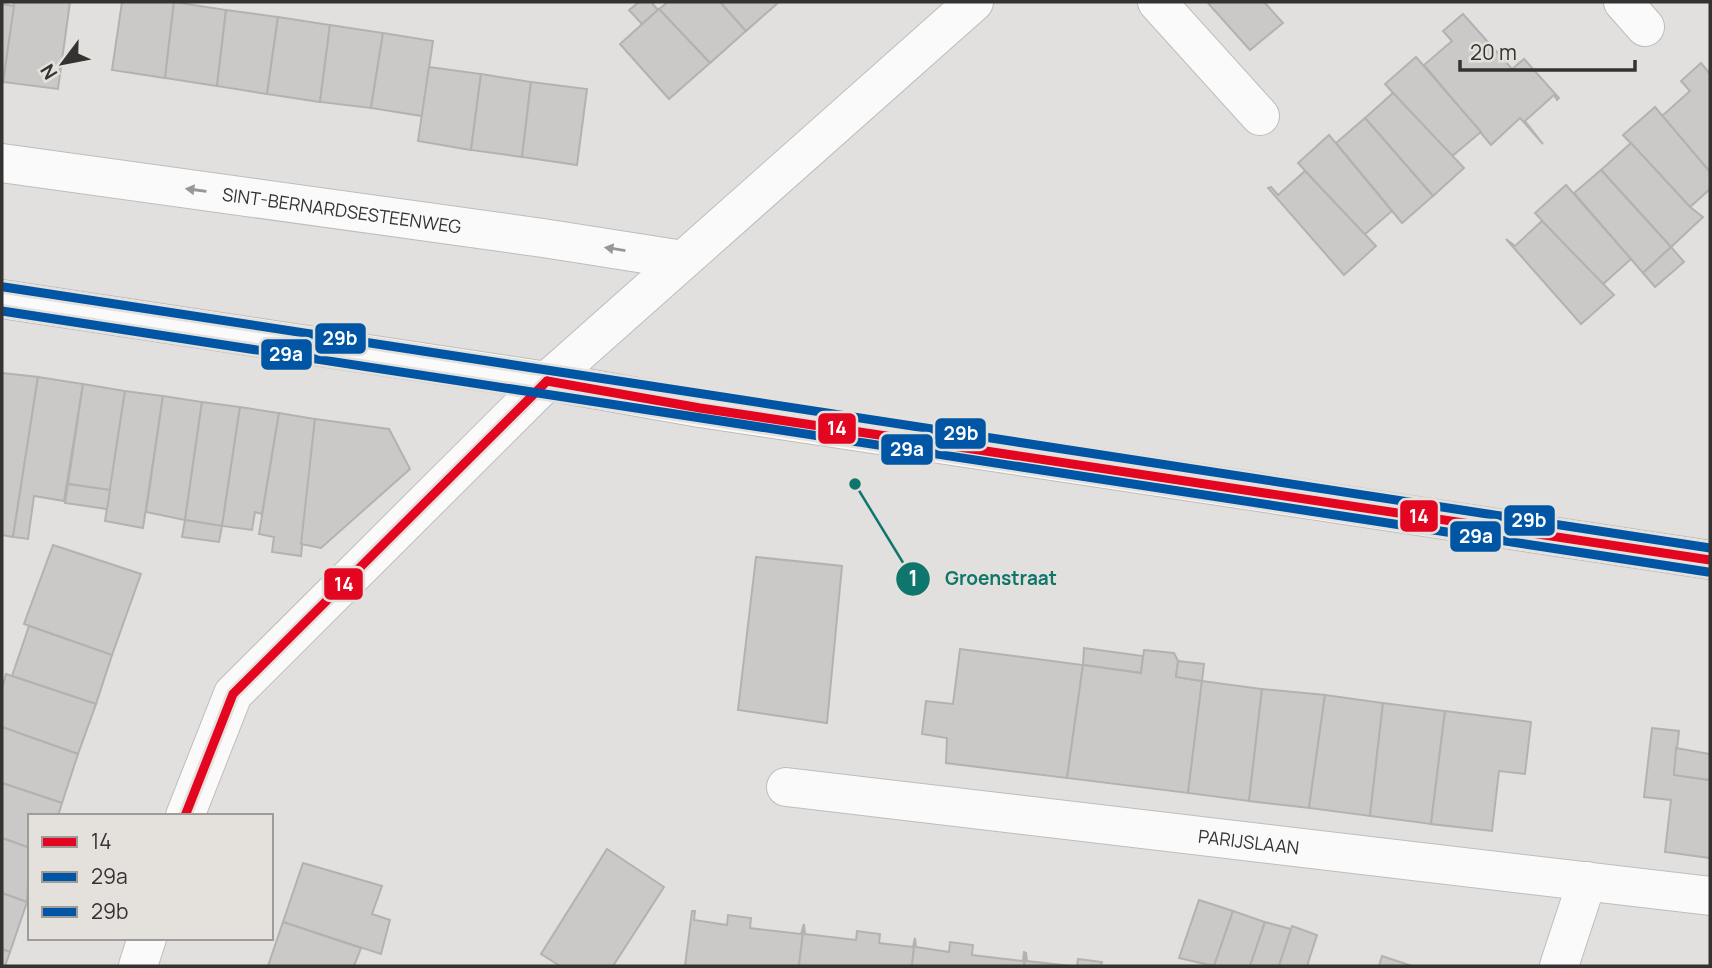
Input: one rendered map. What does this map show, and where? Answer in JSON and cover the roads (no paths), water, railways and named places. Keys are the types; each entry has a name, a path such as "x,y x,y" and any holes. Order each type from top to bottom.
{"street":[{"path":"186,814 233,694 547,382 974,2"},
{"path":"1157,2 1261,116"},
{"name":"SINT-BERNARDSESTEENWEG","path":"2,163 683,260"},
{"path":"2,299 700,408 1710,560"},
{"name":"PARIJSLAAN","path":"786,787 1710,896"},
{"path":"1559,966 1587,881"},
{"path":"138,966 146,940"}],"place":[{"name":"Groenstraat","path":"855,484"}]}
